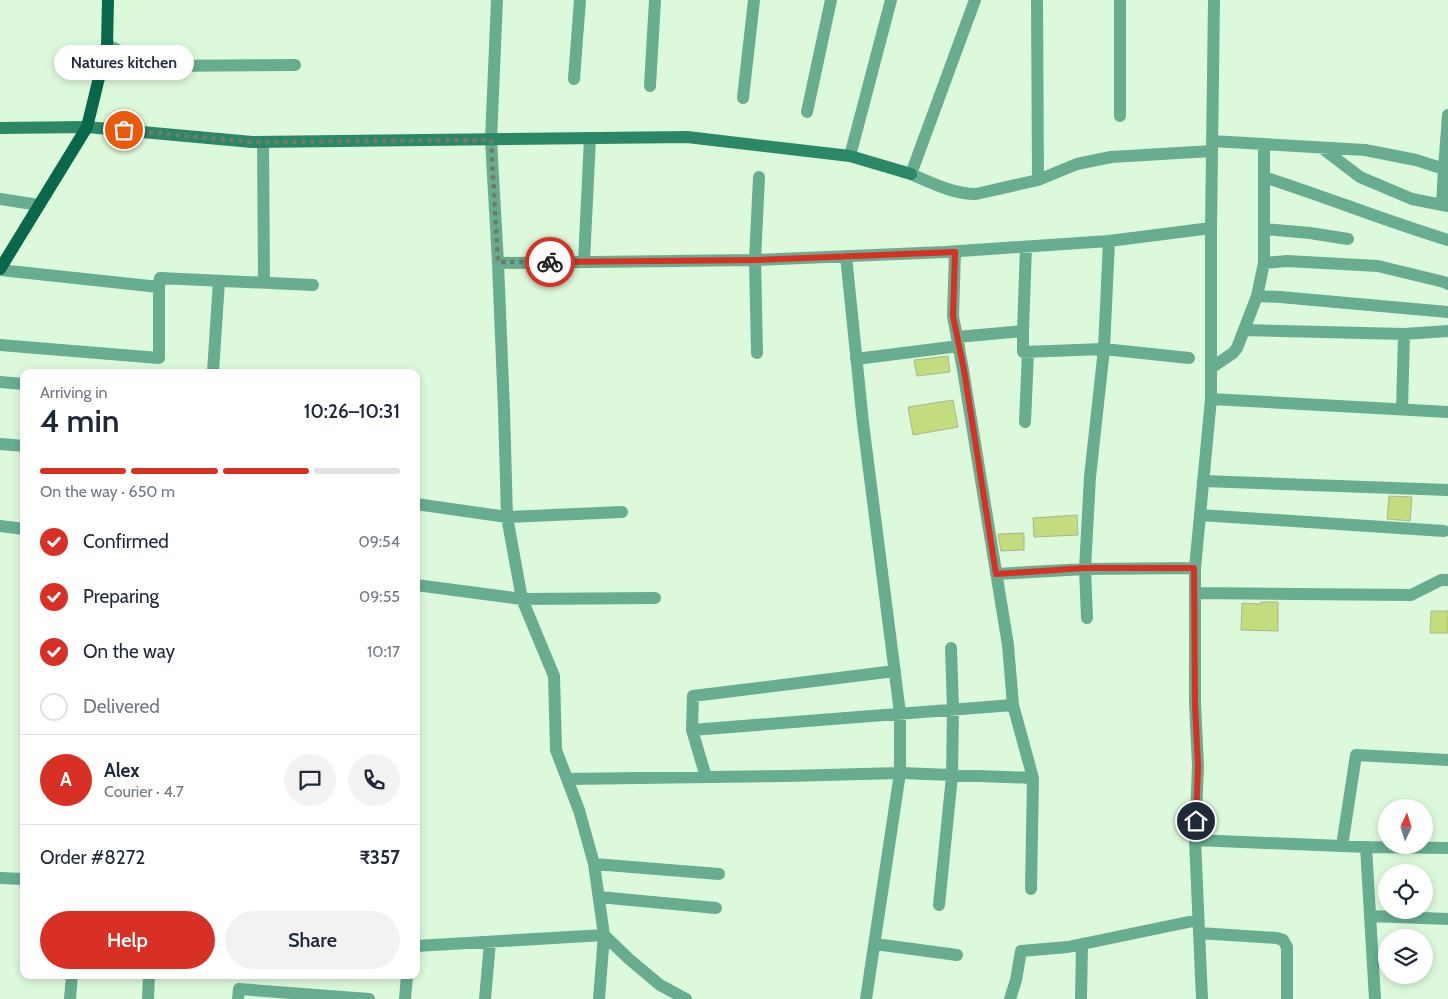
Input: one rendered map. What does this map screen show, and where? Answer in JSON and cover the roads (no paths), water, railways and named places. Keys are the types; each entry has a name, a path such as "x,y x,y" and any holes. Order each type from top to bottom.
{"main road":[{"path":"0,270 4,257 39,205 87,126 107,45 108,0"}],"street":[{"path":"496,0 491,140 498,262 507,516 522,599 554,676 556,750 579,810 594,864 604,935 599,999"},
{"path":"574,79 580,0"},
{"path":"650,86 655,0"},
{"path":"743,98 754,0"},
{"path":"807,112 831,0"},
{"path":"850,156 891,0"},
{"path":"911,174 975,0"},
{"path":"1037,0 1038,180"},
{"path":"1120,0 1120,116"},
{"path":"1202,999 1195,840 1198,766 1195,704 1194,568 1211,399 1214,0"},
{"path":"107,45 155,66 295,65"},
{"path":"1322,148 1360,177 1412,199 1445,205 1444,169 1448,115"},
{"path":"0,128 87,126 252,142 687,137 850,156 911,174 947,189 968,194 1038,180 1077,164 1111,157 1212,146 1264,145 1365,150 1416,160 1444,169"},
{"path":"584,262 590,138"},
{"path":"263,142 264,283"},
{"path":"1211,368 1233,353 1237,348 1258,296 1264,263 1264,145"},
{"path":"757,353 755,260 760,177"},
{"path":"1264,177 1448,240"},
{"path":"0,199 39,205"},
{"path":"498,262 755,260 955,252 1109,241 1211,228"},
{"path":"1264,229 1348,239"},
{"path":"1087,618 1085,568 1090,477 1104,349 1109,241"},
{"path":"1026,247 1023,352 1104,349 1190,358"},
{"path":"955,252 953,316 1008,645 1013,705 1033,778 1031,889"},
{"path":"846,256 863,423 900,713 900,773 866,999"},
{"path":"1264,263 1287,261 1378,266 1448,284"},
{"path":"0,270 159,287"},
{"path":"0,345 159,358 160,278 313,285"},
{"path":"213,369 219,281"},
{"path":"1258,296 1280,296 1448,312"},
{"path":"1244,330 1404,334 1448,331"},
{"path":"856,359 1023,331"},
{"path":"1402,409 1404,334"},
{"path":"1025,422 1028,352"},
{"path":"0,382 20,384"},
{"path":"1211,399 1448,412"},
{"path":"0,444 20,446"},
{"path":"1203,481 1448,490"},
{"path":"420,505 507,516 622,512"},
{"path":"1200,515 1444,531"},
{"path":"0,526 20,528"},
{"path":"996,574 1085,568 1194,568"},
{"path":"1195,593 1411,595 1441,580 1448,580"},
{"path":"420,586 522,599 655,598"},
{"path":"939,905 952,776 953,709 951,648"},
{"path":"706,777 692,730 693,696 895,671"},
{"path":"692,730 1013,705"},
{"path":"1342,846 1356,755 1448,760"},
{"path":"567,779 900,773 1033,778"},
{"path":"1195,840 1366,847 1448,848"},
{"path":"1366,847 1375,999"},
{"path":"594,864 719,874"},
{"path":"0,878 20,879"},
{"path":"599,897 716,908"},
{"path":"1370,916 1448,919"},
{"path":"1010,999 1016,980 1021,951 1068,947 1198,927 1283,940 1287,947 1287,999"},
{"path":"420,946 604,935 660,985 686,999"},
{"path":"484,999 490,942"},
{"path":"875,944 957,955"},
{"path":"1081,999 1082,944"},
{"path":"70,999 72,979"},
{"path":"148,999 149,979"},
{"path":"405,999 407,979"},
{"path":"238,999 239,989 370,999"}],"place":[{"name":"Natures kitchen","path":"124,130"}]}
